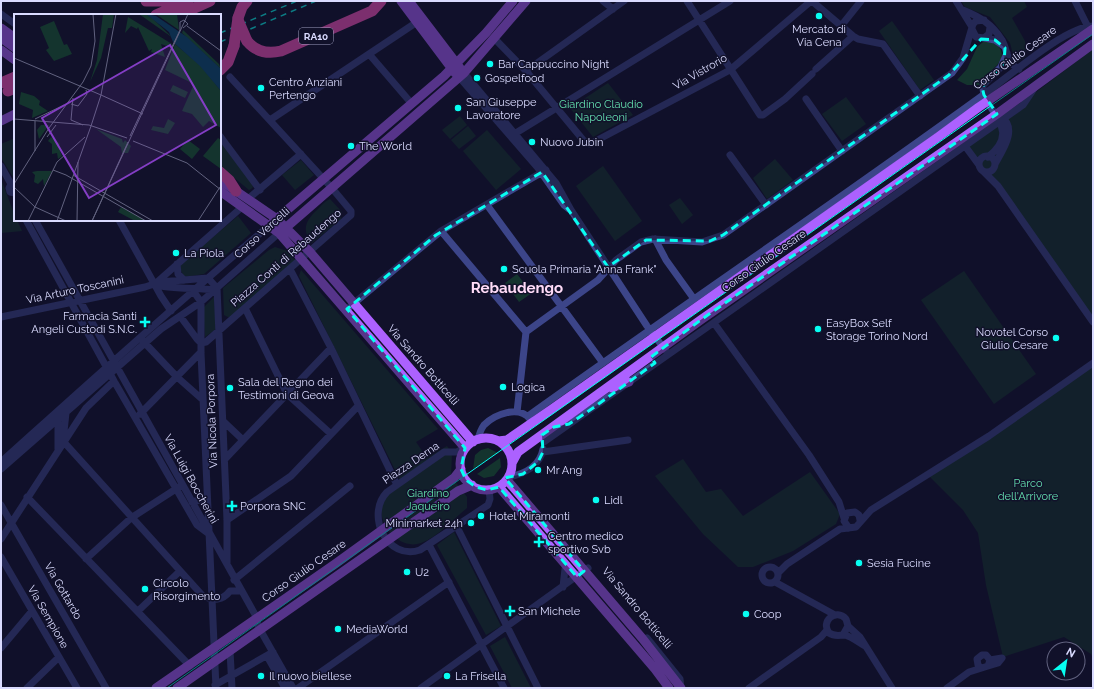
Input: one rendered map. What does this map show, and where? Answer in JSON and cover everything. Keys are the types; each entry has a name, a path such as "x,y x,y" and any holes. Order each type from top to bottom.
{"highway":[{"path":"146,1 169,1"},
{"path":"158,14 188,1"},
{"path":"181,14 210,1"},
{"path":"221,69 228,62 234,46 238,18 246,1"},
{"name":"RA10","path":"238,18 240,27 247,41 260,51 271,53 281,51 372,12 381,1"},
{"path":"6,89 14,78"},
{"path":"221,173 229,180 236,191"}],"main road":[{"path":"401,1 447,52 454,66"},
{"path":"409,1 419,20 461,75"},
{"name":"Corso Vercelli","path":"270,225 412,104 454,66 513,1"},
{"name":"Corso Vercelli","path":"283,230 461,75 526,1"},
{"path":"1,28 14,37"},
{"name":"Corso Giulio Cesare","path":"498,441 507,440 530,419 652,333 722,290 986,98 1091,28"},
{"path":"1,38 14,47"},
{"name":"Corso Giulio Cesare","path":"512,463 518,452 543,439 554,426 604,390 666,351 946,147 1000,118 1036,84 1093,44"},
{"path":"1,50 14,60"},
{"path":"447,52 459,54 469,51"},
{"path":"1,121 14,114"},
{"path":"221,181 236,191 245,203 270,225 283,230"},
{"path":"221,191 278,219 283,230"},
{"name":"Via Sandro Botticelli","path":"283,230 310,252 476,441"},
{"name":"Via Sandro Botticelli","path":"283,230 302,258 465,448"},
{"path":"604,390 629,382"},
{"path":"465,448 461,459 461,469 464,477 472,485 481,489 499,487 508,478 512,463 508,449 498,441 487,438 476,441"},
{"name":"Piazza Derna","path":"465,448 476,441"},
{"name":"Corso Giulio Cesare","path":"156,688 190,666 454,478 461,469"},
{"name":"Via Sandro Botticelli","path":"508,478 532,516 575,578 669,688"},
{"name":"Corso Giulio Cesare","path":"177,688 463,488 472,485"},
{"name":"Via Sandro Botticelli","path":"499,487 532,516 586,570 681,688"}],"street":[{"path":"603,1 613,9"},
{"path":"526,71 624,1"},
{"path":"687,1 757,113 761,116 785,99 853,36"},
{"path":"513,135 700,21 730,1"},
{"path":"811,1 853,36 884,44 920,96"},
{"name":"Via Vistrorio","path":"557,109 584,141 589,144 595,143 730,70 811,1"},
{"path":"841,26 861,1"},
{"path":"956,1 963,10 972,28 974,36 995,40 1006,50"},
{"path":"1075,1 1091,28"},
{"path":"963,10 979,16 998,34 1011,64 1019,69"},
{"path":"1,14 14,23"},
{"path":"270,120 419,20"},
{"path":"964,55 972,28 976,21 984,20"},
{"name":"Corso Giulio Cesare","path":"530,419 603,363 652,333 694,299 986,98 1019,69 1056,42 1084,26 1091,28"},
{"path":"526,332 599,279 617,258 639,243 646,240 655,239 696,242 710,241 723,234 954,71 964,55 982,38 989,34 990,27"},
{"path":"494,38 526,71 557,109"},
{"path":"981,168 989,172 994,167 1008,139 1008,126 1000,118 986,98 983,84 1001,67 1006,50"},
{"path":"369,54 412,104"},
{"path":"461,75 544,171 564,205 571,210 652,333 666,351"},
{"name":"Piazza Conti di Rebaudengo","path":"203,342 245,308 351,215 351,211 331,187 230,77"},
{"path":"806,99 842,151"},
{"path":"981,168 981,159 988,157 994,152 1002,138 1000,118"},
{"name":"Corso Giulio Cesare","path":"543,439 569,424 629,382 666,351 714,323 965,146 1000,118"},
{"path":"221,137 260,190"},
{"path":"965,146 981,168 998,186 1093,322"},
{"path":"154,284 301,154"},
{"path":"730,155 766,205"},
{"path":"988,157 992,159 998,186"},
{"path":"1,166 13,184 9,188 14,195"},
{"path":"347,309 441,231 544,171"},
{"path":"487,205 603,363"},
{"name":"Via Luigi Boccherini","path":"27,221 135,419 197,526 209,534"},
{"name":"Via Luigi Boccherini","path":"36,221 114,359 209,534"},
{"path":"120,221 154,284 171,311"},
{"name":"Corso Vercelli","path":"1,462 4,458 58,416 66,413 109,370 114,359 270,225"},
{"name":"Corso Vercelli","path":"1,469 109,370 118,367 145,343 201,302 283,230"},
{"path":"441,231 526,332 517,412 530,419"},
{"path":"655,239 664,257 694,299"},
{"path":"177,264 178,274 184,280"},
{"path":"290,269 331,348 397,485"},
{"path":"208,278 216,289"},
{"name":"Via Arturo Toscanini","path":"1,317 71,303 160,282 208,278"},
{"name":"Via Arturo Toscanini","path":"154,284 162,288 196,290 216,289"},
{"name":"Via Nicola Porpora","path":"216,289 225,459 227,567"},
{"path":"196,290 201,302"},
{"name":"Corso Giulio Cesare","path":"703,293 722,290"},
{"name":"Via Nicola Porpora","path":"201,302 203,342 201,353 216,687"},
{"path":"245,308 287,394 331,434"},
{"path":"180,316 203,342"},
{"path":"714,323 809,455 839,502 844,520 849,528"},
{"path":"140,336 177,377 203,400"},
{"path":"225,459 331,348"},
{"path":"135,419 201,353"},
{"path":"776,571 840,529 856,527 860,520 871,510 995,432 1093,363"},
{"path":"1,539 27,496 89,404 114,381"},
{"path":"227,520 291,476 358,406"},
{"name":"Piazza Derna","path":"476,441 484,426 493,418 504,413 517,412"},
{"path":"66,413 63,441 202,595 212,599 225,597 230,591 241,591"},
{"path":"58,416 58,449"},
{"path":"223,421 243,440"},
{"path":"554,426 569,424"},
{"path":"508,478 527,472 539,460 543,452 543,439"},
{"path":"543,452 628,440"},
{"name":"Piazza Derna","path":"387,541 380,530 377,514 379,504 387,492 444,452 457,452 465,448"},
{"path":"86,559 131,518 183,485"},
{"path":"234,580 350,486"},
{"path":"387,541 399,548 409,551 417,551 429,545 456,525 488,505 490,499 489,489"},
{"path":"27,496 190,666"},
{"path":"192,502 207,498"},
{"path":"839,502 859,515 860,520"},
{"name":"Via Gottardo","path":"1,505 106,688"},
{"path":"840,529 847,513 871,510"},
{"name":"Via Sandro Botticelli","path":"532,516 530,528 565,569 575,578"},
{"path":"456,525 538,688"},
{"name":"Via Nicola Porpora","path":"209,534 257,618 257,623 270,654"},
{"path":"429,545 504,688"},
{"name":"Via Sempione","path":"1,556 77,688"},
{"path":"776,571 769,567 764,569 761,577 768,584 775,582 821,608 835,615 844,617 848,626 860,637 892,688"},
{"path":"563,587 565,569"},
{"path":"421,688 507,628 586,570"},
{"path":"775,582 776,571"},
{"path":"138,611 180,572"},
{"path":"298,688 449,582"},
{"path":"821,608 828,619"},
{"path":"1,648 32,611"},
{"path":"830,633 826,625 828,619 835,615"},
{"path":"843,635 848,626"},
{"path":"749,688 821,637 830,633 851,637 865,646"},
{"path":"230,651 232,688"},
{"path":"216,687 270,654"},
{"path":"270,654 285,688"},
{"path":"270,654 293,688"},
{"path":"969,672 978,657 984,654 988,656 986,665"},
{"path":"27,688 59,657"},
{"path":"976,661 978,665 986,665"},
{"path":"947,688 969,672 986,665"}],"highlighted area":[{"path":"981,39 995,40 1005,48 1004,63 982,87 984,95 997,114 702,319 651,357 655,363 593,408 569,424 554,427 542,435 543,452 538,462 523,474 505,478 584,571 577,577 499,487 487,490 476,487 466,480 461,469 465,448 347,309 436,235 542,172 608,267 646,240 710,241 723,235 949,75"}],"green space":[{"path":"961,1 1024,1 1027,7 1012,18 1025,41 1026,57 1018,62 1015,62 1010,43 990,17 965,7"},
{"path":"892,21 934,80 920,90 879,31"},
{"path":"983,42 991,42 998,46 1002,57 996,67 982,80 979,85 967,85 957,80 967,69 977,47"},
{"path":"1093,49 1093,321 1004,194 965,146"},
{"name":"Giardino Claudio Napoleoni","path":"608,83 633,115 593,137 570,108"},
{"path":"846,97 866,124 842,141 822,114"},
{"path":"460,116 467,125 450,139 442,130"},
{"path":"468,126 476,136 459,149 451,140"},
{"path":"487,130 521,169 496,190 463,151"},
{"path":"14,138 14,178 1,158 1,144"},
{"path":"221,141 251,182 253,187 249,190 221,167"},
{"path":"775,159 793,180 767,199 753,178"},
{"path":"301,160 314,175 295,190 282,175"},
{"path":"603,166 642,221 615,241 576,186"},
{"path":"1,179 14,213 14,221 17,221 22,231 1,233"},
{"path":"680,198 693,215 682,224 669,205"},
{"path":"330,199 342,212 341,219 312,243 307,234 306,225 313,214"},
{"path":"238,216 251,233 204,274 184,277 179,266"},
{"path":"275,247 287,251 296,261 230,318 224,315 223,288 269,250"},
{"name":"Giardino Jaqueiro","path":"301,270 438,429 416,442 427,458 447,446 452,453 451,476 467,497 467,508 433,537 421,543 405,543 397,539 386,526 382,518 381,510 383,499 401,482 299,276"},
{"path":"964,271 1036,374 994,404 921,300"},
{"path":"517,274 532,293 519,302 505,283"},
{"path":"214,297 216,329 205,337 203,308"},
{"name":"Parco dell'Arrivore","path":"1093,363 1093,659 1091,654 1086,651 1086,641 1070,641 1064,637 1052,641 1046,641 1046,643 1003,657 986,585 978,533 963,510 928,475"},
{"path":"488,448 498,453 473,469 475,455 481,450"},
{"path":"500,458 501,467 494,476 484,478 477,474"},
{"path":"683,459 706,492 721,489 743,516 810,472 840,514 836,524 793,551 753,567 738,567 703,534 655,476"},
{"path":"454,532 501,626 486,635 437,545"},
{"path":"505,637 531,688 512,688 490,646"}],"tram line":[{"path":"167,688 463,477 1093,34"}],"railway":[{"path":"221,33 297,1"},
{"path":"221,42 316,1"}],"place":[{"name":"Mercato di Via Cena","path":"819,16"},
{"name":"Bar Cappuccino Night","path":"490,64"},
{"name":"Gospelfood","path":"477,78"},
{"name":"Centro Anziani Pertengo","path":"261,88"},
{"name":"San Giuseppe Lavoratore","path":"458,108"},
{"name":"Nuovo Jubin","path":"532,142"},
{"name":"The World","path":"351,146"},
{"name":"La Piola","path":"176,253"},
{"name":"Scuola Primaria \"Anna Frank\"","path":"504,269"},
{"name":"Farmacia Santi Angeli Custodi S.N.C.","path":"145,322"},
{"name":"EasyBox Self Storage Torino Nord","path":"818,329"},
{"name":"Novotel Corso Giulio Cesare","path":"1056,338"},
{"name":"Logica","path":"503,387"},
{"name":"Sala del Regno dei Testimoni di Geova","path":"230,388"},
{"name":"Mr Ang","path":"538,470"},
{"name":"Lidl","path":"596,500"},
{"name":"Porpora SNC","path":"232,506"},
{"name":"Hotel Miramonti","path":"481,516"},
{"name":"Minimarket 24h","path":"471,523"},
{"name":"Centro medico sportivo Svb","path":"539,542"},
{"name":"Sesia Fucine","path":"859,563"},
{"name":"U2","path":"407,572"},
{"name":"Circolo Risorgimento","path":"145,589"},
{"name":"San Michele","path":"510,611"},
{"name":"Coop","path":"746,614"},
{"name":"MediaWorld","path":"338,629"},
{"name":"Il nuovo biellese","path":"261,676"},
{"name":"La Frisella","path":"447,676"}],"district":[{"name":"Rebaudengo","path":"517,288"}]}
